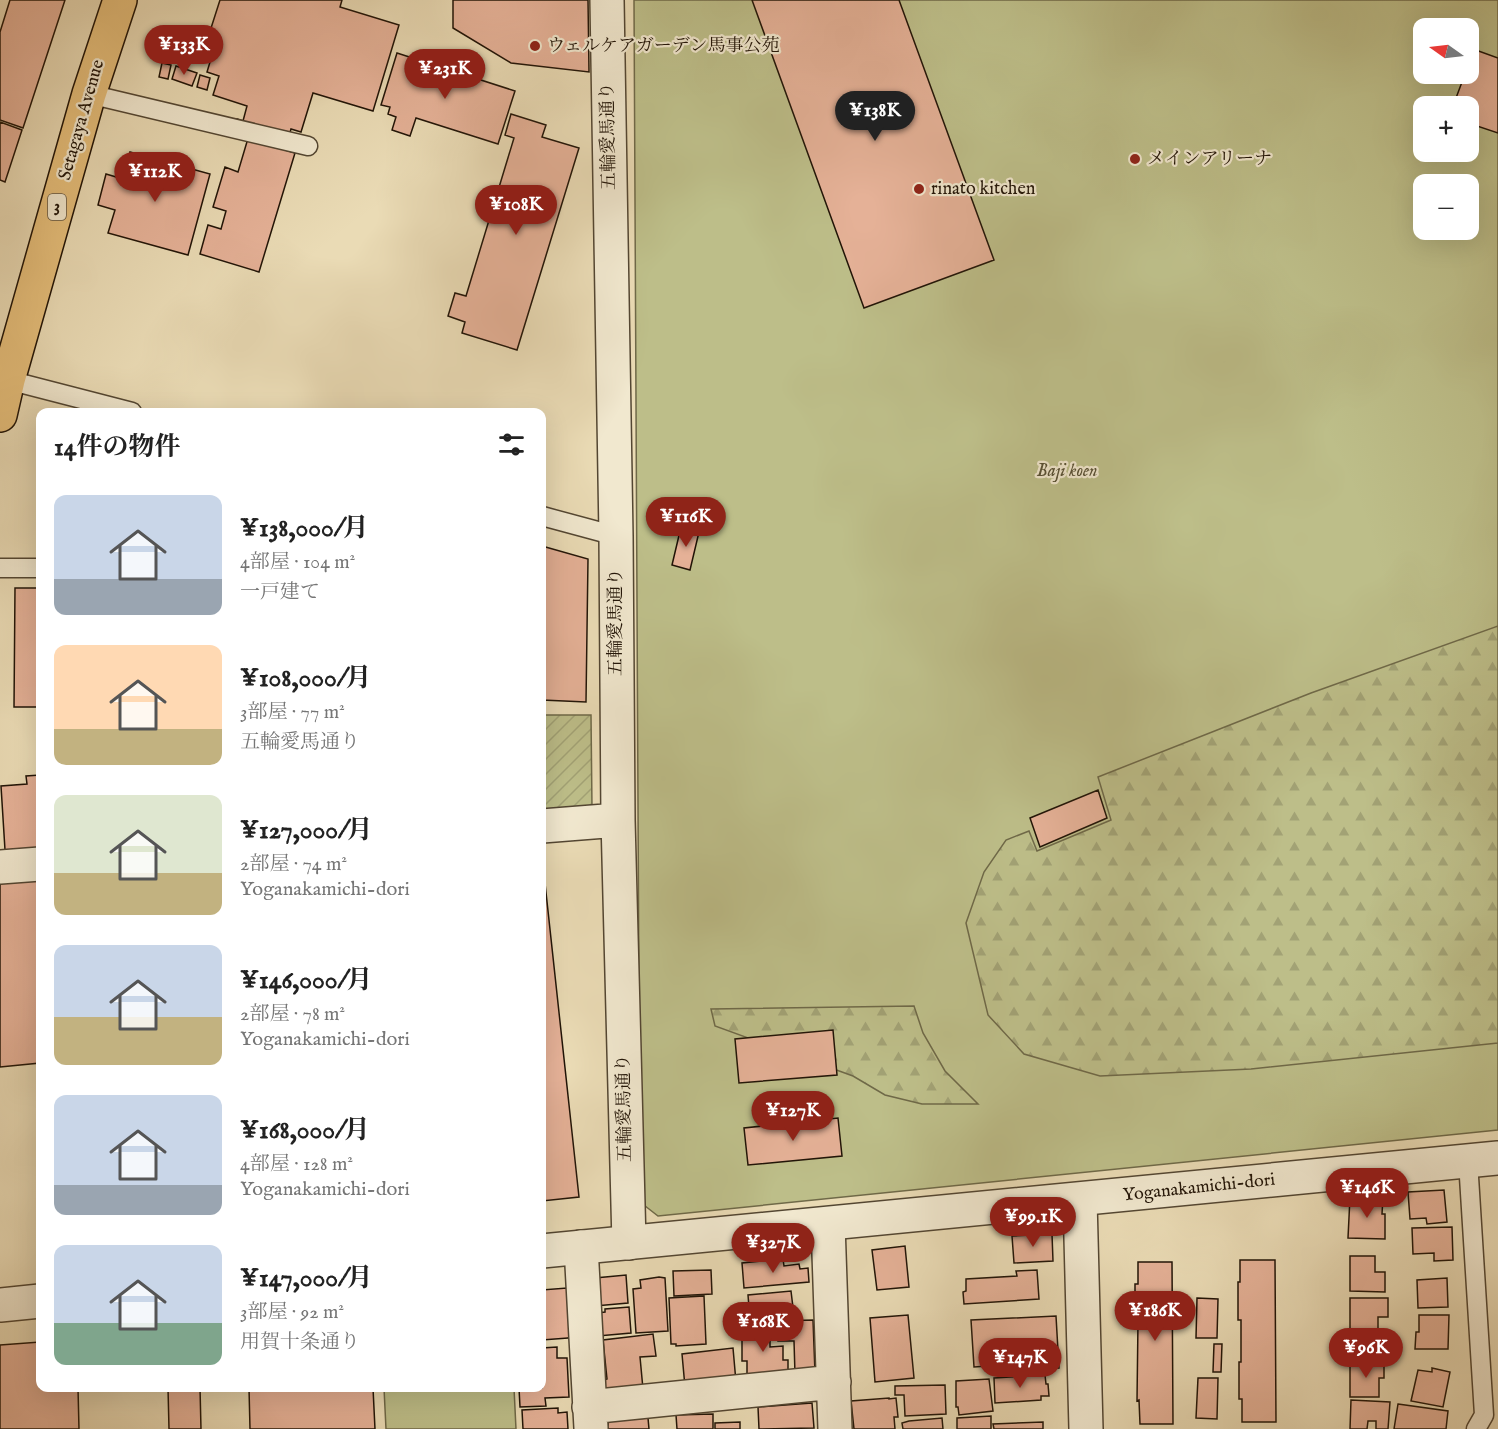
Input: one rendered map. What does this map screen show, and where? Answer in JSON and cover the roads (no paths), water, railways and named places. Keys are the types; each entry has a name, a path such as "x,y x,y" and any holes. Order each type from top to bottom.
{"main road":[{"name":"Setagaya Avenue","path":"0,415 89,94 120,0"}],"street":[{"name":"五輪愛馬通り","path":"607,0 616,536 618,820 629,1243"},
{"path":"546,826 618,820"},
{"path":"0,867 36,864"},
{"name":"Yoganakamichi-dori","path":"546,1251 1483,1159"},
{"path":"1080,1200 1086,1429"},
{"path":"828,1224 835,1429"},
{"path":"581,1247 590,1418 834,1382"},
{"path":"0,1305 36,1301"}],"lane":[{"path":"89,94 308,146"},
{"path":"8,381 116,408"},
{"path":"546,517 616,536"},
{"path":"0,568 36,568"},
{"path":"1476,1429 1484,1415 1483,1159"}],"place":[{"name":"ウェルケアガーデン馬事公苑","path":"535,46"},
{"name":"メインアリーナ","path":"1135,159"},
{"name":"rinato kitchen","path":"919,189"}],"park label":[{"name":"Baji koen","path":"1067,471"}]}
